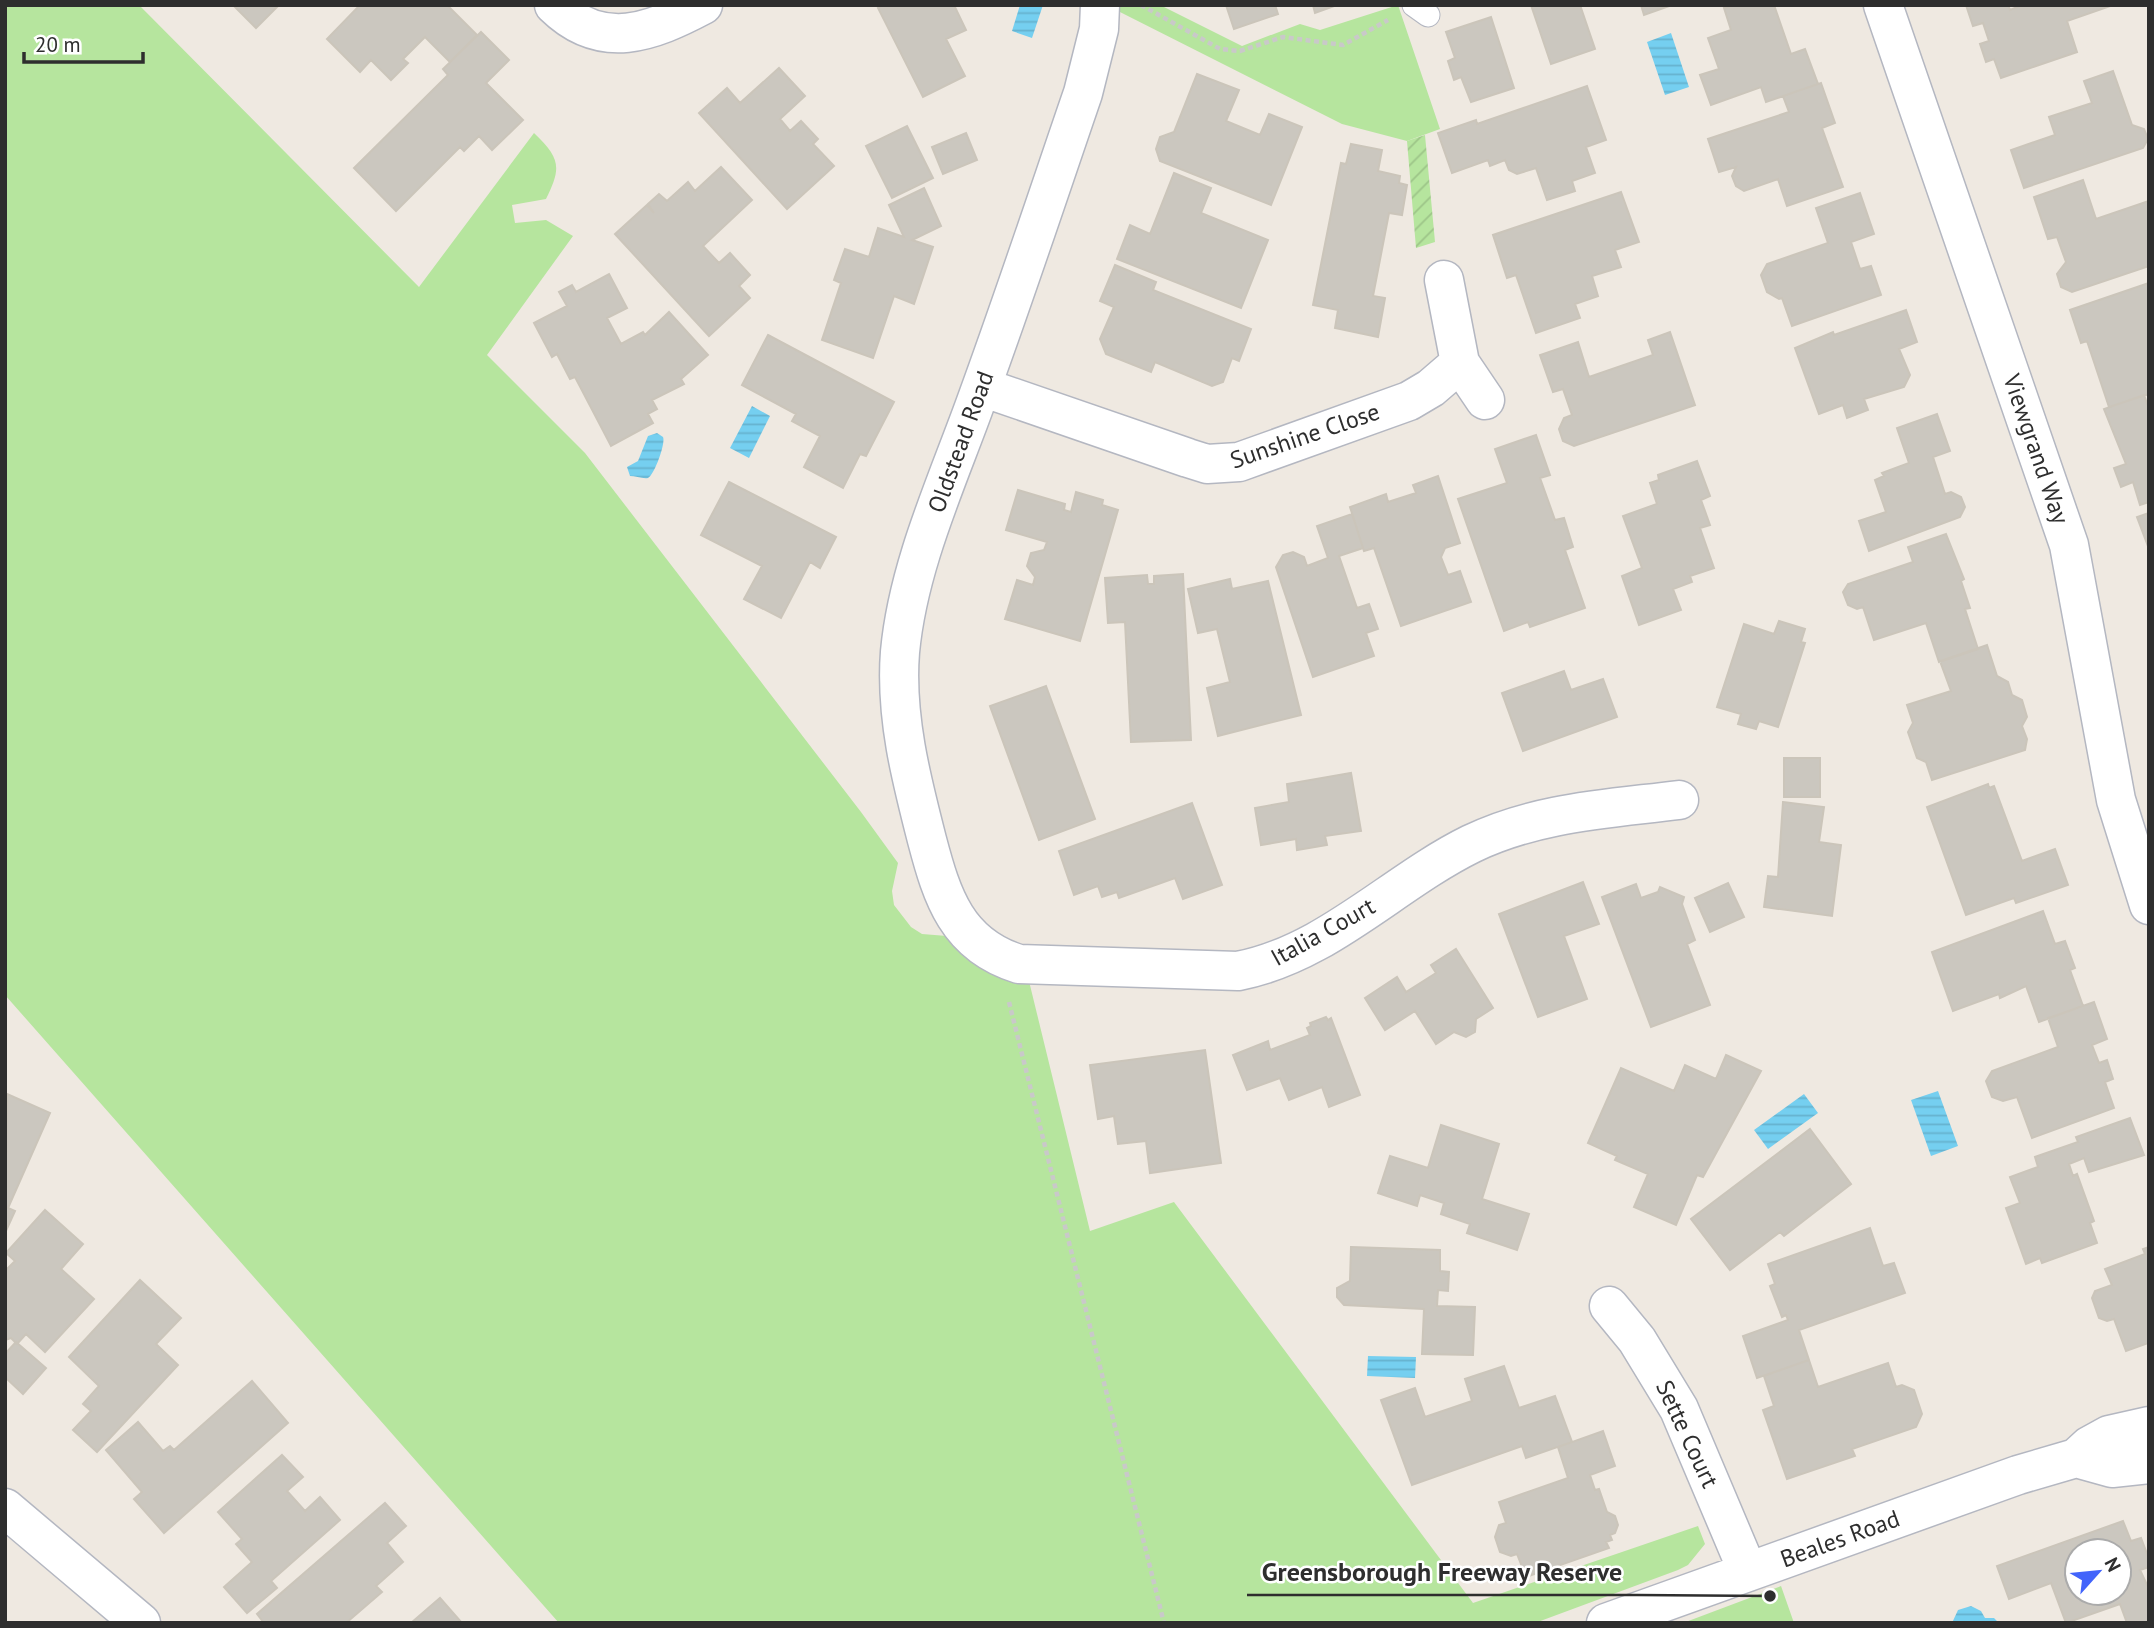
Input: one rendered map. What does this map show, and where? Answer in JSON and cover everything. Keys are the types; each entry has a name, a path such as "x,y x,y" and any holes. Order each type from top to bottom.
{"street":[{"path":"555,5 581,24 616,34 638,33 657,28 703,5"},
{"name":"Oldstead Road","path":"940,888 908,766 901,713 900,651 922,550 982,387 1083,93 1096,41 1100,5"},
{"name":"Viewgrand Way","path":"1883,5 2069,545 2116,800 2149,905"},
{"path":"1444,280 1460,363 1485,400"},
{"name":"Sunshine Close","path":"982,387 1188,458 1223,465 1257,456 1409,401 1431,388 1460,363"},
{"name":"Italia Court","path":"940,888 961,925 976,943 998,957 1019,964 1209,972 1264,966 1304,949 1438,863 1494,834 1564,814 1679,800"},
{"name":"Sette Court","path":"1609,1306 1637,1340 1673,1398 1748,1572"},
{"name":"Beales Road","path":"1606,1623 2018,1475 2076,1458 2089,1446 2109,1435 2149,1426"},
{"path":"2076,1458 2112,1468 2149,1464"},
{"path":"5,1508 110,1593 141,1623"}],"path":[{"path":"1141,5 1209,43 1233,52 1283,37 1343,45 1413,12"},
{"path":"998,957 1164,1623"}],"green space":[{"path":"5,5 139,5 419,287 534,133 553,156 556,163 555,179 546,199 512,205 515,223 546,220 573,236 487,355 585,453 861,812 898,863 892,891 894,905 911,927 922,934 947,936 1028,977 1090,1231 1174,1202 1473,1603 1698,1526 1705,1544 1688,1565 1535,1623 559,1623 5,995"},
{"path":"1114,5 1160,5 1242,46 1300,24 1320,30 1398,5 1440,129 1407,141 1342,124 1114,9"},
{"path":"1425,135 1435,242 1416,248 1407,141"},
{"path":"1781,1586 1794,1623 1683,1623"}],"water":[{"path":"1020,5 1043,5 1032,38 1012,31"},
{"path":"1671,33 1689,87 1665,95 1647,42"},
{"path":"752,406 770,416 749,458 730,448"},
{"path":"657,433 663,440 653,472 648,478 630,476 627,467 638,461 648,436"},
{"path":"1938,1091 1958,1146 1931,1156 1911,1100"},
{"path":"1804,1094 1818,1113 1768,1149 1754,1130"},
{"path":"1368,1356 1416,1357 1415,1378 1367,1376"},
{"path":"1971,1606 1981,1611 1985,1618 1994,1618 1999,1623 1952,1623 1958,1610"}],"building":[{"path":"233,5 279,5 256,28"},
{"path":"360,5 447,5 477,35 450,62 425,37 403,59 408,63 391,80 371,60 360,72 327,39"},
{"path":"883,5 954,5 966,30 946,39 965,76 923,97 878,8"},
{"path":"1226,5 1275,5 1278,14 1234,29"},
{"path":"1313,5 1337,5 1315,13"},
{"path":"1531,5 1580,5 1595,49 1551,64"},
{"path":"1641,5 1672,5 1644,15"},
{"path":"1733,5 1774,5 1791,54 1805,49 1818,84 1766,102 1761,87 1711,105 1700,75 1719,69 1708,38 1731,30 1724,8"},
{"path":"1966,5 2008,5 2010,10 2022,5 2113,5 2067,21 2077,52 2001,78 1994,59 1986,62 1980,44 1989,41 1983,23 1973,26"},
{"path":"1491,17 1514,88 1471,102 1461,77 1454,80 1448,61 1455,58 1446,32"},
{"path":"481,32 509,60 486,83 523,120 492,150 479,136 464,151 460,147 396,211 354,168 448,75 443,69"},
{"path":"779,68 805,96 780,119 790,131 801,121 818,139 813,144 834,166 787,209 699,113 727,88 740,103"},
{"path":"2113,71 2132,125 2144,129 2148,139 2143,148 2024,188 2011,150 2055,135 2049,117 2092,103 2084,81"},
{"path":"1197,74 1239,90 1226,121 1260,135 1269,114 1302,127 1271,205 1160,161 1156,149 1160,137 1174,132"},
{"path":"1821,83 1835,123 1822,128 1843,187 1787,206 1778,179 1744,191 1736,186 1732,176 1736,167 1719,172 1708,139 1789,112 1783,96"},
{"path":"1587,86 1606,140 1586,147 1595,173 1572,181 1575,191 1547,200 1536,168 1517,174 1509,170 1505,160 1490,166 1488,160 1452,173 1438,133 1476,120 1477,124"},
{"path":"907,126 933,178 892,198 866,146"},
{"path":"966,133 977,160 943,174 932,147"},
{"path":"1351,144 1382,150 1378,171 1400,176 1399,183 1407,185 1402,215 1389,213 1373,296 1385,298 1378,337 1335,328 1338,310 1313,305 1341,163 1346,164"},
{"path":"721,167 752,200 703,246 719,263 730,253 750,275 739,286 750,298 709,336 615,234 647,205 654,213 648,204 659,194 667,201 688,182 695,191"},
{"path":"1174,173 1211,188 1201,213 1268,240 1241,308 1117,259 1130,225 1150,234"},
{"path":"2083,180 2096,219 2149,201 2149,266 2072,292 2061,287 2057,274 2066,262 2057,237 2048,239 2034,197"},
{"path":"924,188 941,226 912,240 933,247 914,304 894,296 873,358 822,340 841,283 834,280 845,249 869,257 878,228 904,237 889,205"},
{"path":"1621,192 1639,242 1615,250 1621,267 1592,276 1598,296 1575,304 1580,318 1536,333 1516,275 1507,278 1493,235"},
{"path":"1860,193 1874,234 1851,242 1860,269 1871,266 1881,295 1792,326 1782,298 1767,292 1761,275 1767,264 1828,243 1816,208"},
{"path":"1115,265 1156,282 1153,290 1251,329 1239,361 1232,358 1223,382 1212,386 1155,362 1151,372 1106,354 1100,339 1114,307 1100,301"},
{"path":"609,274 627,308 607,318 621,344 643,332 645,335 669,312 708,355 681,379 684,384 652,400 657,409 648,414 653,423 611,446 575,377 570,379 557,354 552,357 534,323 567,306 559,292 572,285 576,292"},
{"path":"2149,283 2149,394 2109,407 2087,341 2081,343 2070,310"},
{"path":"1906,310 1917,342 1899,349 1910,375 1904,387 1864,399 1868,410 1847,418 1843,405 1819,414 1795,348 1833,332 1834,335"},
{"path":"1670,332 1695,405 1574,446 1563,441 1559,429 1564,418 1572,415 1563,389 1553,392 1540,355 1578,342 1589,377 1653,355 1648,340"},
{"path":"768,335 894,402 866,456 860,454 843,488 804,467 820,436 792,421 796,414 742,385"},
{"path":"2144,395 2149,409 2149,502 2140,505 2133,482 2121,487 2114,468 2126,464 2104,409"},
{"path":"1937,414 1950,451 1933,457 1945,494 1951,492 1961,497 1965,507 1960,517 1869,551 1859,521 1886,512 1875,480 1884,476 1882,473 1909,463 1897,428"},
{"path":"1536,435 1550,475 1540,478 1555,520 1564,518 1573,547 1565,550 1585,608 1530,627 1528,622 1504,631 1458,499 1507,483 1495,449"},
{"path":"1697,461 1710,496 1701,500 1710,525 1700,528 1714,568 1690,576 1692,582 1673,589 1681,610 1639,625 1622,576 1642,568 1623,516 1657,504 1650,483 1659,480 1658,475"},
{"path":"1438,476 1460,543 1445,548 1441,557 1448,575 1460,571 1471,602 1401,626 1374,548 1364,551 1350,507 1386,494 1388,502 1416,493 1413,485"},
{"path":"729,482 836,537 820,568 810,562 781,618 744,599 762,566 701,535"},
{"path":"1018,490 1065,504 1064,510 1071,512 1076,492 1103,500 1102,505 1118,510 1080,641 1005,619 1017,580 1033,585 1035,577 1027,566 1031,553 1044,550 1047,542 1006,530"},
{"path":"2149,513 2149,549 2137,517"},
{"path":"1352,514 1363,548 1339,556 1357,608 1369,604 1378,629 1366,633 1374,656 1313,677 1276,567 1283,555 1293,552 1304,557 1307,566 1328,558 1317,526"},
{"path":"1946,534 1964,579 1961,581 1970,608 1965,609 1978,649 1939,662 1926,623 1874,640 1863,607 1857,609 1848,605 1843,592 1848,584 1913,562 1908,547"},
{"path":"1183,574 1191,740 1131,742 1125,622 1108,623 1105,578 1147,575 1148,584 1154,584 1154,576"},
{"path":"1230,579 1232,589 1268,581 1301,715 1218,736 1207,688 1230,682 1217,629 1198,633 1188,589"},
{"path":"1779,621 1805,629 1801,642 1805,643 1778,727 1759,721 1756,729 1738,724 1741,714 1717,707 1744,624 1774,634"},
{"path":"1987,645 1997,676 2008,682 2012,695 2022,700 2027,717 2022,726 2027,739 2025,750 1932,780 1926,762 1917,758 1908,732 1913,723 1907,705 1951,691 1940,661"},
{"path":"1564,671 1571,690 1603,679 1617,717 1523,751 1502,693"},
{"path":"1046,686 1095,819 1039,840 990,706"},
{"path":"1784,758 1820,758 1820,797 1784,797"},
{"path":"1351,773 1361,831 1325,836 1327,845 1297,850 1296,839 1261,845 1255,808 1289,802 1287,784"},
{"path":"1988,784 1989,788 1994,786 2022,861 2055,849 2068,885 2016,903 2014,898 1966,915 1927,807"},
{"path":"1783,802 1824,807 1819,842 1841,845 1832,916 1764,907 1768,876 1778,877"},
{"path":"1192,803 1222,885 1183,899 1175,878 1119,898 1117,892 1102,897 1098,886 1074,895 1059,851"},
{"path":"1583,882 1599,924 1564,936 1587,999 1538,1017 1499,914"},
{"path":"1728,883 1744,917 1710,932 1695,898"},
{"path":"1636,884 1641,898 1658,892 1660,887 1684,897 1682,904 1695,940 1687,944 1710,1005 1651,1027 1602,897"},
{"path":"2043,911 2055,944 2065,941 2075,968 2070,970 2083,1006 2039,1022 2026,986 2000,998 1999,994 1953,1011 1932,952"},
{"path":"1456,949 1493,1008 1476,1019 1475,1032 1466,1037 1454,1032 1436,1044 1415,1011 1385,1030 1365,998 1397,977 1406,992 1436,973 1431,965"},
{"path":"2094,1002 2107,1039 2092,1045 2099,1063 2107,1060 2113,1079 2105,1082 2114,1108 2032,1138 2017,1097 2003,1101 1992,1097 1986,1081 1992,1071 2058,1047 2048,1018"},
{"path":"1326,1017 1328,1020 1331,1018 1360,1095 1329,1107 1322,1087 1289,1100 1280,1078 1247,1090 1233,1055 1268,1041 1270,1050 1310,1035 1307,1028 1311,1026 1310,1023"},
{"path":"1205,1050 1221,1163 1150,1173 1146,1141 1118,1144 1114,1116 1098,1119 1090,1065"},
{"path":"1726,1055 1761,1071 1703,1177 1697,1175 1676,1225 1634,1207 1648,1174 1615,1160 1617,1156 1588,1143 1621,1068 1674,1091 1685,1065 1716,1079"},
{"path":"7,1094 50,1113 8,1208 15,1211 5,1233"},
{"path":"2130,1118 2144,1155 2089,1172 2084,1158 2069,1164 2073,1176 2077,1174 2094,1221 2090,1223 2097,1243 2042,1263 2040,1258 2026,1264 2006,1208 2020,1203 2010,1177 2038,1167 2035,1157 2078,1142 2076,1137"},
{"path":"1441,1125 1499,1144 1482,1199 1529,1214 1517,1250 1467,1233 1470,1224 1441,1214 1444,1203 1420,1195 1417,1206 1378,1193 1390,1156 1428,1168"},
{"path":"1810,1129 1851,1184 1784,1236 1780,1232 1730,1270 1691,1219"},
{"path":"45,1210 83,1244 61,1269 94,1299 45,1352 26,1334 17,1344 11,1338 5,1340 5,1271 15,1261 6,1253"},
{"path":"1870,1228 1883,1266 1894,1263 1905,1293 1799,1330 1809,1360 1757,1378 1743,1336 1788,1320 1786,1315 1782,1317 1770,1286 1775,1284 1768,1264"},
{"path":"1351,1247 1440,1250 1440,1271 1449,1272 1448,1291 1438,1290 1437,1306 1475,1307 1473,1355 1422,1354 1424,1309 1344,1305 1337,1297 1337,1288 1350,1281"},
{"path":"2149,1247 2149,1347 2148,1343 2126,1351 2114,1319 2107,1321 2099,1318 2092,1298 2095,1291 2112,1285 2105,1269 2145,1254 2143,1249"},
{"path":"140,1280 181,1318 156,1344 178,1365 97,1452 73,1430 91,1411 83,1404 99,1386 69,1357"},
{"path":"16,1342 46,1368 23,1394 5,1377 5,1354"},
{"path":"1809,1360 1818,1387 1888,1363 1896,1387 1902,1385 1914,1390 1922,1414 1916,1427 1852,1449 1855,1456 1787,1479 1763,1410 1774,1406 1764,1376"},
{"path":"1504,1366 1519,1408 1555,1396 1572,1442 1526,1458 1522,1446 1412,1485 1381,1400 1415,1388 1425,1417 1472,1401 1465,1379"},
{"path":"252,1381 288,1423 164,1533 134,1499 142,1492 106,1450 138,1422 163,1451 170,1446 174,1450"},
{"path":"1603,1431 1615,1466 1590,1475 1595,1490 1599,1489 1607,1512 1615,1516 1618,1525 1615,1533 1610,1535 1612,1540 1606,1542 1609,1548 1526,1577 1517,1554 1511,1556 1500,1552 1495,1537 1499,1525 1506,1523 1499,1502 1568,1478 1558,1447"},
{"path":"282,1455 303,1477 287,1491 305,1511 320,1497 340,1520 271,1581 277,1588 247,1613 224,1587 252,1562 236,1544 242,1539 218,1512"},
{"path":"385,1503 406,1526 387,1543 403,1562 376,1586 382,1592 346,1623 264,1623 257,1614"},
{"path":"2123,1521 2129,1537 2078,1537"},
{"path":"2141,1538 2149,1559 2149,1567 2140,1570 2149,1589 2149,1623 2127,1623 2121,1607 2133,1607 2133,1540"},
{"path":"2063,1542 2063,1607 2111,1607 2066,1623 2051,1583 2009,1599 1997,1566"},
{"path":"440,1598 462,1623 411,1623"}],"place":[{"name":"Greensborough Freeway Reserve","path":"1770,1596"}]}
